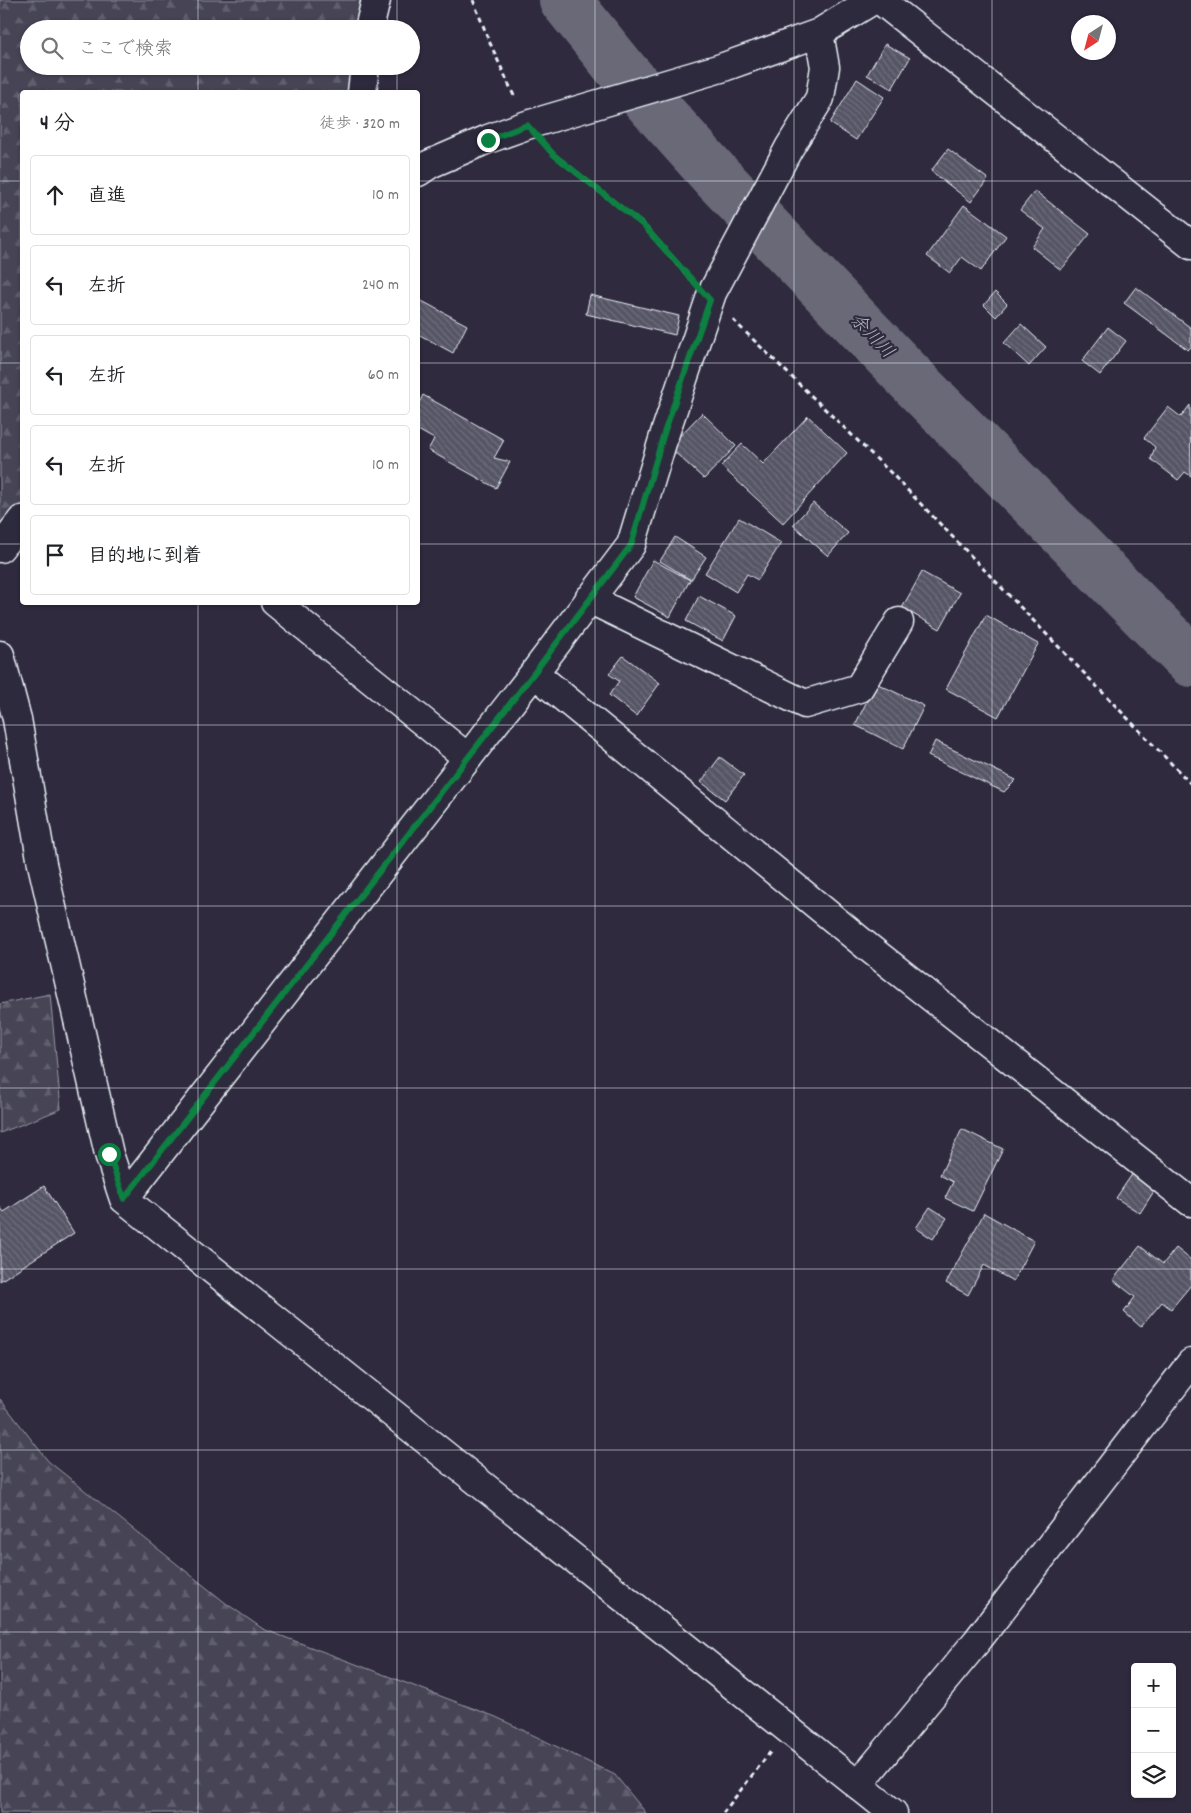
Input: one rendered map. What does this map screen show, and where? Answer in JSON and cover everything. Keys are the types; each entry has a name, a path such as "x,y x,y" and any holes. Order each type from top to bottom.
{"street":[{"path":"371,20 376,0"},
{"path":"420,171 430,164 479,143 538,122 721,68 818,32 873,0"},
{"path":"880,0 1191,245"},
{"path":"124,1199 534,673 631,545 664,433 711,297 789,148 820,98 825,68 818,32"},
{"path":"362,90 364,75"},
{"path":"0,548 20,523"},
{"path":"589,599 806,704 859,688 899,622"},
{"path":"279,605 468,758"},
{"path":"0,655 17,719 42,864 109,1154 124,1199 893,1813"},
{"path":"534,673 869,948 1191,1202"},
{"path":"858,1785 976,1641 1191,1363"}],"path":[{"path":"473,0 490,43 538,122 554,155 643,225 711,297 890,472 1191,784"},
{"path":"723,1813 788,1728"}],"green space":[{"path":"0,0 360,0 357,20 20,20 20,75 351,75 349,90 20,90 20,514 0,547"},
{"path":"50,994 61,1109 0,1133 0,1004"},
{"path":"0,1399 48,1461 227,1604 263,1629 496,1717 615,1775 646,1813 0,1813"}],"building":[{"path":"885,44 910,58 892,89 867,75"},
{"path":"857,79 884,97 856,140 830,123"},
{"path":"948,149 988,179 971,202 931,171"},
{"path":"1035,191 1090,234 1061,270 1032,247 1045,229 1020,210"},
{"path":"964,205 1006,236 981,271 962,257 950,273 927,256"},
{"path":"1136,287 1191,328 1191,347 1188,350 1124,303"},
{"path":"995,292 1007,304 996,317 984,305"},
{"path":"590,295 679,316 675,335 586,314"},
{"path":"420,300 467,325 453,353 420,335"},
{"path":"1021,324 1046,347 1029,366 1004,343"},
{"path":"1108,327 1126,341 1100,375 1082,361"},
{"path":"423,395 504,440 494,458 510,462 496,488 428,450 434,439 420,431 420,401"},
{"path":"1190,405 1191,476 1185,472 1178,480 1151,459 1155,447 1144,438 1168,407 1181,417"},
{"path":"702,413 736,446 704,479 669,447"},
{"path":"808,416 847,453 783,523 721,466 742,444 763,464"},
{"path":"813,503 848,533 828,556 793,525"},
{"path":"739,518 781,543 758,580 747,574 736,592 705,573"},
{"path":"675,537 706,557 691,580 660,561"},
{"path":"653,560 690,580 670,617 633,597"},
{"path":"922,572 960,593 940,629 902,608"},
{"path":"699,596 736,616 723,641 686,621"},
{"path":"986,615 1038,644 998,717 946,689"},
{"path":"623,656 660,683 636,716 609,695 619,681 609,674"},
{"path":"876,683 924,706 903,749 855,725"},
{"path":"935,741 1016,780 1004,792 928,756"},
{"path":"720,757 744,775 725,800 701,782"},
{"path":"962,1129 1003,1149 973,1211 945,1198 953,1182 940,1175"},
{"path":"1133,1173 1156,1188 1140,1213 1116,1198"},
{"path":"44,1186 74,1233 0,1281 0,1207 4,1212"},
{"path":"930,1207 947,1218 933,1239 916,1228"},
{"path":"984,1213 1034,1241 1013,1281 984,1265 968,1295 946,1283"},
{"path":"1140,1246 1163,1264 1176,1248 1191,1260 1191,1285 1171,1309 1162,1302 1141,1327 1124,1312 1135,1297 1113,1280"}],"waterway":[{"name":"余川川","path":"565,0 624,73 716,176 919,387 1191,661"}],"route":[{"path":"109,1154 124,1199 534,673 631,545 664,433 710,300 643,225 554,155 527,125 488,140"}]}
